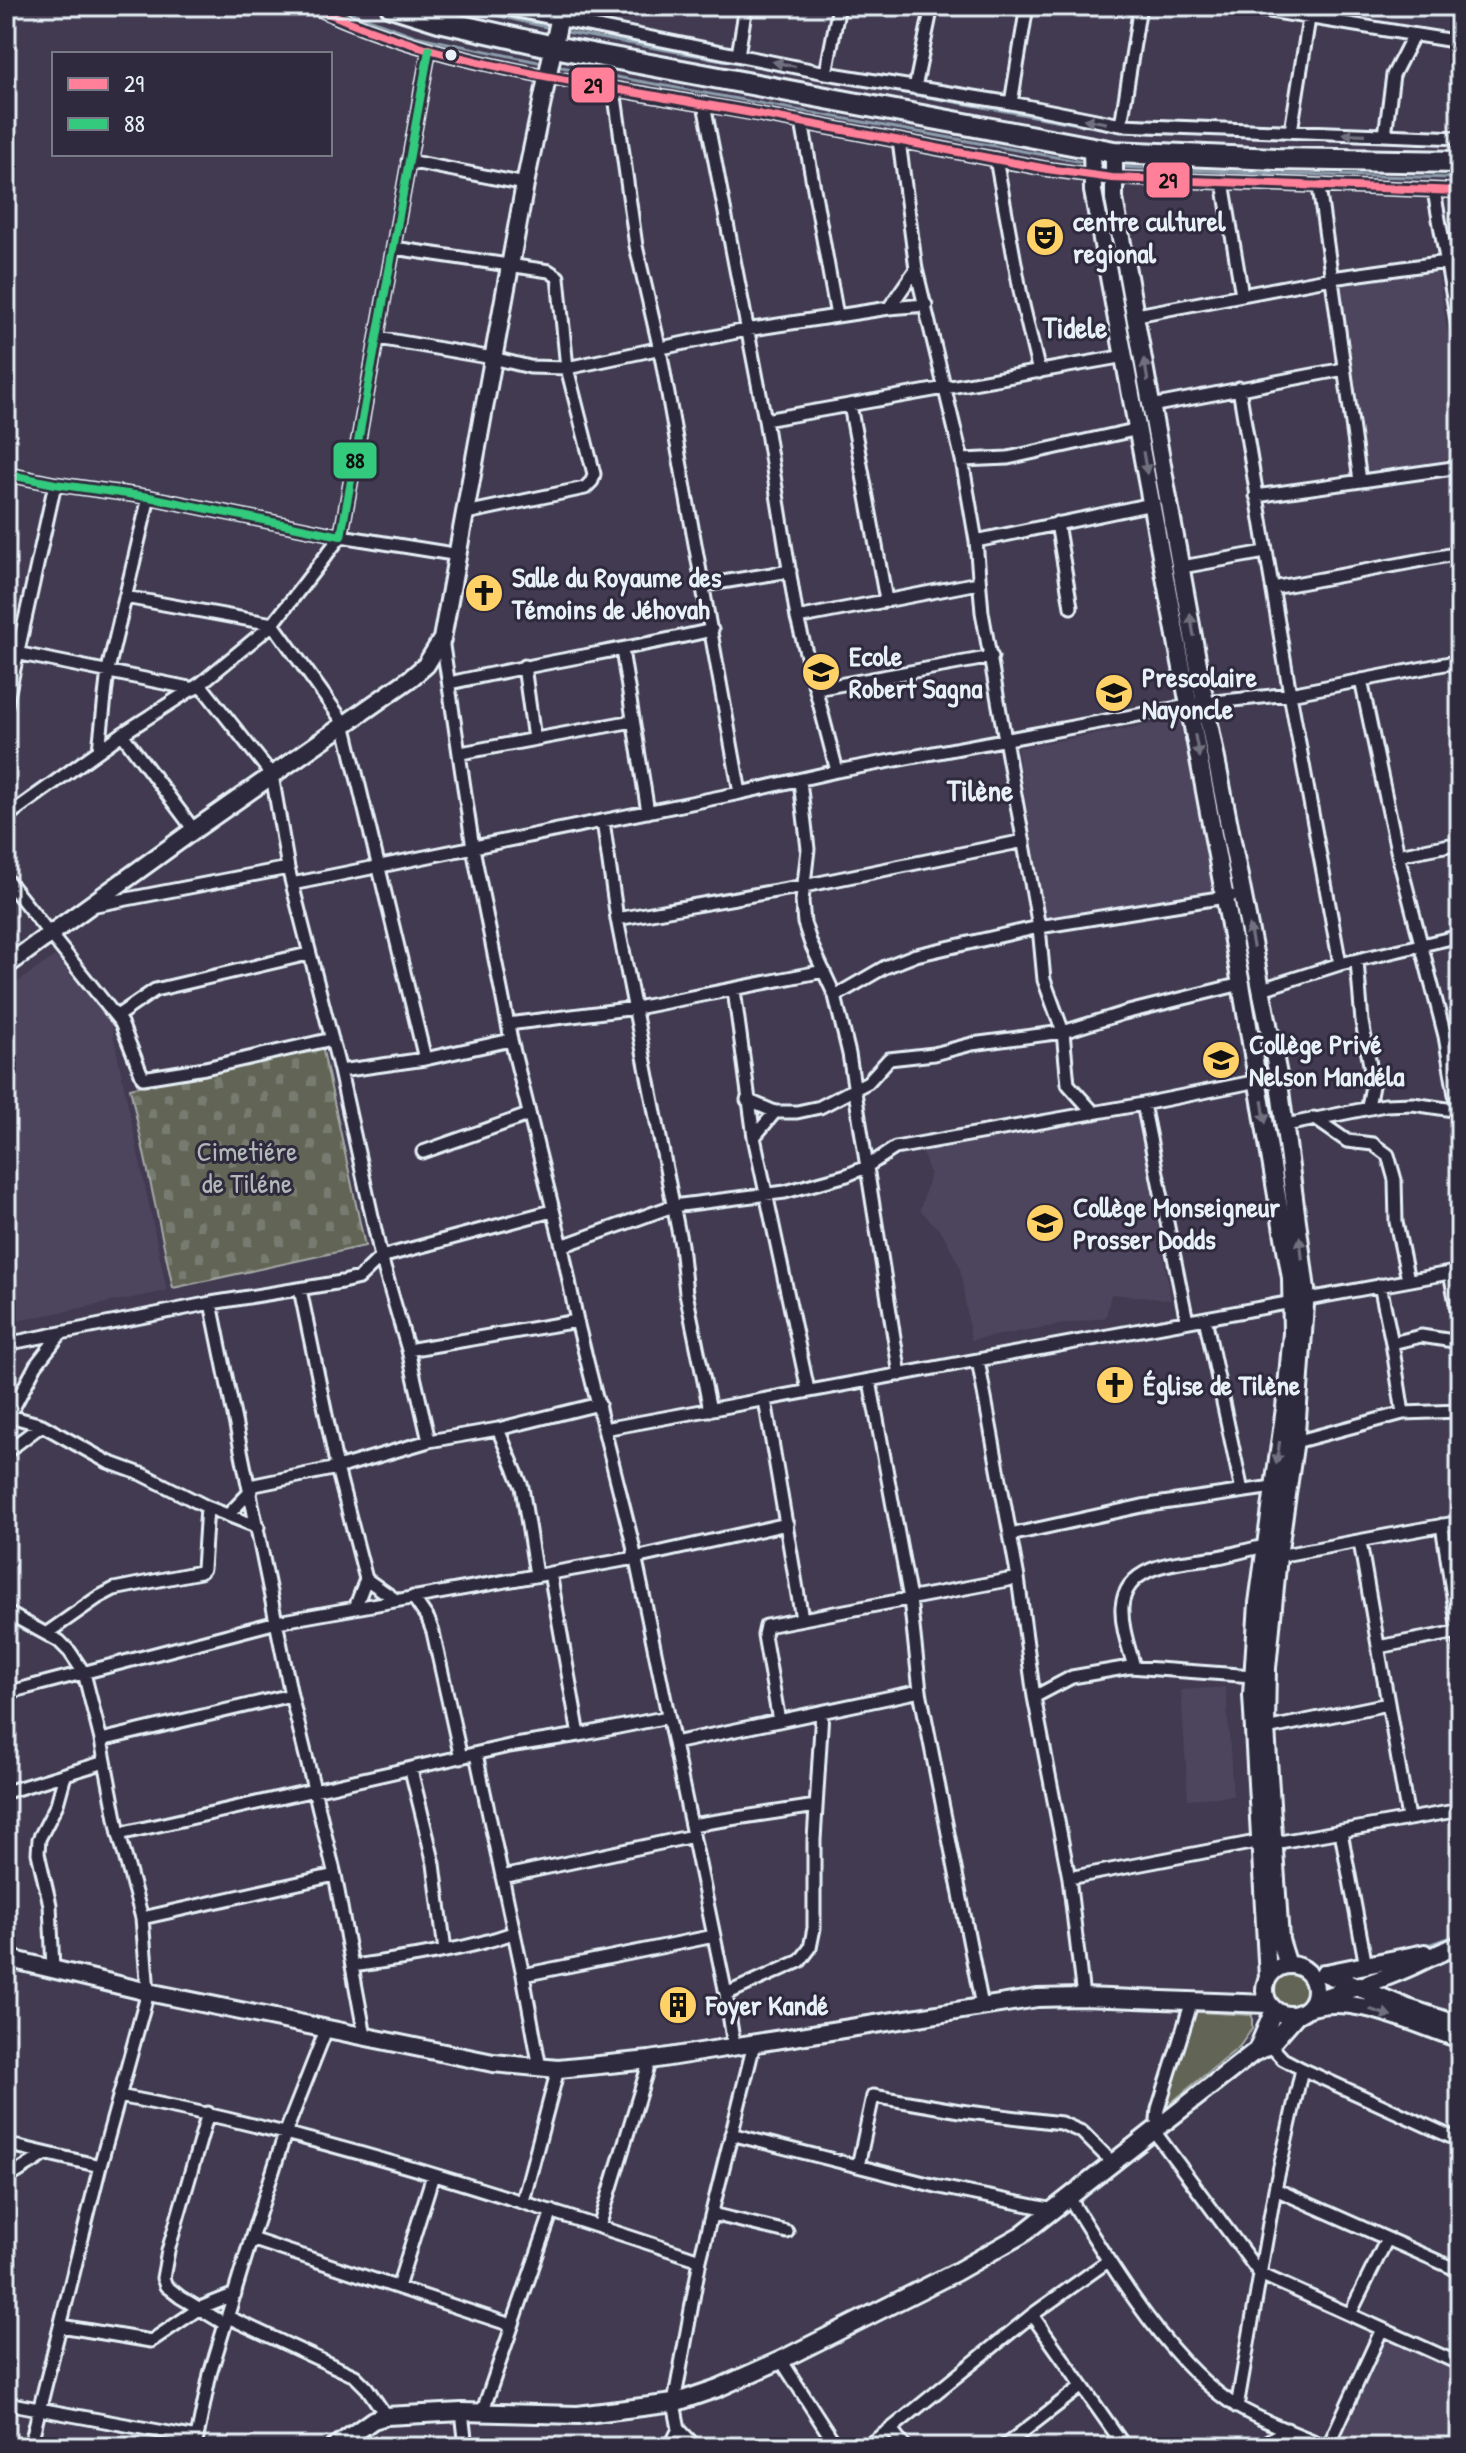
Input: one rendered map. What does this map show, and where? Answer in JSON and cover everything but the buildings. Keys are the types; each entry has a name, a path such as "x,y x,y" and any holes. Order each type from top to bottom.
{"highway":[{"path":"391,6 439,21 554,47 1113,167 1276,159 1460,162"}],"street":[{"path":"313,6 385,37 429,50 614,89 996,159 1092,163 1152,504 1243,893 1286,1125 1300,1300 1295,1442 1272,1551 1253,1676 1252,1715 1280,1940 1288,1965"},
{"path":"493,6 561,12 826,73 1011,103 1121,125 1460,138"},
{"path":"738,55 746,6"},
{"path":"826,73 839,6"},
{"path":"915,88 932,6"},
{"path":"1011,103 1027,6"},
{"path":"1121,125 1140,6"},
{"path":"1239,6 1310,12 1413,36 1460,42"},
{"path":"6,966 411,678 426,665 442,639 525,184 561,12"},
{"path":"1291,131 1310,12"},
{"path":"1385,135 1393,75 1413,36"},
{"path":"6,817 122,734 197,686 273,624 341,536 429,50"},
{"path":"614,89 636,246 660,350 740,793"},
{"path":"704,104 765,420 797,618 837,771"},
{"path":"802,122 837,316"},
{"path":"899,141 916,269 962,460 976,541 982,612 1039,927 1044,980 1063,1032 1068,1084 1094,1113"},
{"path":"996,159 1022,301 1039,372"},
{"path":"408,161 525,184"},
{"path":"1264,2047 1269,1995 1266,1729 1273,1487 1300,1300 1225,898 1182,567 1151,406 1113,167 1223,182 1460,191"},
{"path":"1223,182 1242,295"},
{"path":"1319,187 1360,481"},
{"path":"1434,191 1460,337"},
{"path":"394,248 549,271 558,277 567,368 594,474 592,481 585,488 466,513"},
{"path":"1137,315 1332,278 1446,262"},
{"path":"889,308 916,269"},
{"path":"378,338 530,367 567,368 746,330 926,305"},
{"path":"765,420 1125,356"},
{"path":"1151,406 1344,369"},
{"path":"1239,388 1265,552 1340,964"},
{"path":"850,405 886,600"},
{"path":"962,460 1008,458 1139,429"},
{"path":"1256,496 1460,467"},
{"path":"6,474 149,497 341,536 459,555"},
{"path":"6,705 12,652 55,484"},
{"path":"99,750 108,670 149,497"},
{"path":"976,541 1152,504"},
{"path":"1057,523 1071,607"},
{"path":"1182,567 1265,552"},
{"path":"1273,588 1460,553"},
{"path":"704,585 790,571"},
{"path":"797,618 978,583"},
{"path":"125,597 273,624 344,723 425,1059"},
{"path":"450,683 712,630"},
{"path":"442,639 473,848 511,1040 635,1558 726,1994 734,2046"},
{"path":"622,650 648,812"},
{"path":"12,652 197,686 272,775 288,868 308,954 340,1071 381,1257 408,1350 429,1441"},
{"path":"816,689 992,657"},
{"path":"292,884 837,771 1198,705 1290,694 1458,661 1460,680"},
{"path":"524,666 534,739"},
{"path":"1361,680 1398,855 1445,1036 1460,1124"},
{"path":"461,753 633,721"},
{"path":"122,734 194,830"},
{"path":"800,781 808,849 804,923 835,996 857,1089 866,1167 900,1375"},
{"path":"603,821 617,919 710,1410"},
{"path":"617,919 804,886 1024,841"},
{"path":"1398,855 1460,843"},
{"path":"87,906 288,868"},
{"path":"6,879 117,1016 126,1032 140,1074 148,1079 332,1039"},
{"path":"835,996 885,967 916,955 1039,927 1243,893"},
{"path":"1262,989 1340,964 1460,936"},
{"path":"117,1016 155,990 308,954"},
{"path":"1357,961 1362,1022 1373,1081 1368,1106"},
{"path":"508,1024 636,1008 824,971"},
{"path":"747,1100 775,1112 797,1112 820,1107 868,1082 889,1059 1063,1032 1124,1013 1241,984"},
{"path":"734,990 747,1100 808,1390"},
{"path":"1445,1036 1460,1034"},
{"path":"340,1071 425,1059 511,1040"},
{"path":"562,1246 673,1206 785,1192 866,1167 895,1148 1258,1081"},
{"path":"1143,1104 1187,1321"},
{"path":"1286,1125 1368,1106 1413,1104 1459,1111"},
{"path":"754,1137 775,1112"},
{"path":"423,1152 528,1115"},
{"path":"1314,1118 1347,1141 1373,1144 1388,1155 1395,1180 1396,1222 1408,1280"},
{"path":"6,1344 211,1303 359,1278 381,1257 552,1211"},
{"path":"604,1429 1455,1272 1460,1323"},
{"path":"1380,1285 1403,1413"},
{"path":"300,1289 337,1468 366,1579 355,1608"},
{"path":"211,1303 291,1695 335,1875 365,2036"},
{"path":"1205,1318 1242,1491"},
{"path":"408,1350 577,1321"},
{"path":"61,1333 36,1365 8,1415 42,1425 91,1454 258,1527"},
{"path":"1392,1343 1421,1336 1460,1342"},
{"path":"978,1360 1018,1578 1034,1697 1069,1878 1083,1997"},
{"path":"870,1381 910,1599 920,1691 982,2006"},
{"path":"765,1400 802,1619"},
{"path":"228,1515 250,1488 337,1468 429,1441 498,1429 599,1404"},
{"path":"1295,1442 1403,1413 1460,1411"},
{"path":"6,1452 42,1425"},
{"path":"498,1429 522,1487 536,1575"},
{"path":"1010,1535 1142,1506 1273,1487"},
{"path":"47,1633 114,1589 200,1572 203,1569 207,1507"},
{"path":"1134,1667 1122,1608 1128,1590 1136,1580 1165,1563 1360,1542 1460,1522"},
{"path":"6,1693 277,1622 635,1558 787,1524"},
{"path":"1378,1647 1459,1638 1442,1525"},
{"path":"1360,1542 1408,1818"},
{"path":"550,1573 579,1735"},
{"path":"779,1721 766,1626 1018,1578"},
{"path":"366,1579 396,1600"},
{"path":"413,1597 433,1632 461,1758"},
{"path":"6,1612 47,1633 70,1652 84,1673 119,1834 142,1918 148,1992 100,2166 30,2447"},
{"path":"1034,1697 1072,1677 1134,1667 1253,1676"},
{"path":"674,1743 920,1691"},
{"path":"101,1740 291,1695"},
{"path":"1266,1729 1388,1704"},
{"path":"726,1994 800,1961 810,1948 814,1928 816,1806 822,1712"},
{"path":"119,1834 476,1754 668,1717"},
{"path":"476,1754 540,2068"},
{"path":"6,1792 105,1762"},
{"path":"411,1770 434,1864 445,1951"},
{"path":"53,1969 50,1905 38,1853 39,1839 53,1815 65,1775"},
{"path":"502,1877 692,1830 816,1806"},
{"path":"1069,1878 1460,1810"},
{"path":"1341,1832 1366,1966"},
{"path":"142,1918 335,1875"},
{"path":"353,1966 486,1943 513,1933"},
{"path":"523,1975 714,1936"},
{"path":"1269,1995 1285,2015 1460,1945"},
{"path":"1324,1973 1434,1954"},
{"path":"6,1958 326,2030 493,2063 558,2069 650,2060 1037,1998 1237,2001 1269,1995"},
{"path":"1269,1995 1276,1969 1288,1965 1324,1973 1405,2007 1460,2025"},
{"path":"335,2447 373,2420 386,2416 462,2412 578,2415 674,2403 718,2388 781,2360 956,2272 1021,2235 1070,2199 1264,2047 1305,2008 1314,1982 1307,1971"},
{"path":"1192,2001 1158,2109 1158,2128 1260,2274 1460,2364"},
{"path":"1305,2008 1348,2003 1460,2039"},
{"path":"6,2403 196,2443 210,2374 251,2239 285,2134 326,2030"},
{"path":"696,2447 679,2429 674,2403 700,2260 754,2044"},
{"path":"1264,2047 1302,2069 1460,2141"},
{"path":"599,2227 650,2060"},
{"path":"523,2201 558,2069"},
{"path":"1237,2407 1275,2189 1302,2069"},
{"path":"119,2096 208,2113 433,2175 523,2201 700,2260"},
{"path":"858,2166 873,2096 960,2111 1061,2123 1082,2132 1114,2164"},
{"path":"208,2113 168,2251 163,2278 166,2286 200,2308 355,2376 386,2416"},
{"path":"731,2134 940,2187 1054,2210"},
{"path":"6,2144 100,2166"},
{"path":"6,2179 46,2154"},
{"path":"398,2287 433,2175"},
{"path":"1275,2189 1460,2271"},
{"path":"1070,2199 1108,2261 1179,2358 1237,2407 1327,2447 1382,2329"},
{"path":"482,2413 552,2211"},
{"path":"712,2214 787,2232"},
{"path":"251,2239 511,2325"},
{"path":"1350,2314 1387,2239"},
{"path":"865,2447 1032,2315 1108,2261"},
{"path":"61,2326 151,2341 200,2308 235,2294"},
{"path":"1032,2315 1125,2447"},
{"path":"781,2360 837,2447"},
{"path":"1003,2447 1082,2386"},
{"path":"462,2412 466,2447"},
{"path":"670,2447 679,2429"},
{"path":"891,2429 905,2447"},
{"path":"1259,2447 1287,2429"}],"shaded area":[{"path":"1437,268 1460,409 1460,454 1433,464 1367,471 1354,431 1336,284"},
{"path":"1185,720 1216,889 1046,921 1017,748"},
{"path":"55,956 111,1024 167,1291 6,1323 6,990"},
{"name":"Collège Monseigneur Prosser Dodds","path":"1137,1110 1171,1300 1111,1294 1106,1317 971,1340 960,1267 944,1235 920,1210 930,1174 920,1146 986,1139"},
{"path":"1226,1687 1233,1796 1188,1799 1181,1690"},
{"path":"1384,2338 1460,2373 1460,2447 1362,2447 1338,2436"}],"green space":[{"name":"Cimetiére de Tiléne","path":"322,1046 365,1246 173,1288 130,1088"},
{"path":"1289,1972 1301,1977 1306,1989 1301,2001 1289,2006 1277,2001 1272,1989 1277,1977"},
{"path":"1180,2011 1252,2015 1252,2029 1239,2047 1161,2111"}],"waterway":[{"path":"333,6 415,36 538,62"},
{"path":"456,6 546,27"},
{"path":"566,32 1116,131 1425,142"},
{"path":"556,66 1088,163"},
{"path":"1119,167 1460,178"},
{"path":"1122,300 1180,611"},
{"path":"1426,1946 1460,1934"},
{"path":"1164,2113 1242,2049"},
{"path":"1047,2204 1092,2169"}],"transit line":[{"name":"29","path":"313,6 404,42 500,67 1047,169 1112,178 1460,191"},
{"name":"88","path":"6,474 149,497 341,536 429,50"}],"place":[{"name":"centre culturel regional","path":"1045,237"},
{"name":"Salle du Royaume des Témoins de Jéhovah","path":"484,593"},
{"name":"Ecole Robert Sagna","path":"821,672"},
{"name":"Prescolaire Nayoncle","path":"1114,693"},
{"name":"Collège Privé Nelson Mandéla","path":"1221,1060"},
{"name":"Collège Monseigneur Prosser Dodds","path":"1045,1223"},
{"name":"Église de Tilène","path":"1115,1385"},
{"name":"Foyer Kandé","path":"678,2005"}],"district":[{"name":"Tidele","path":"1075,327"},
{"name":"Tilène","path":"980,790"}]}
